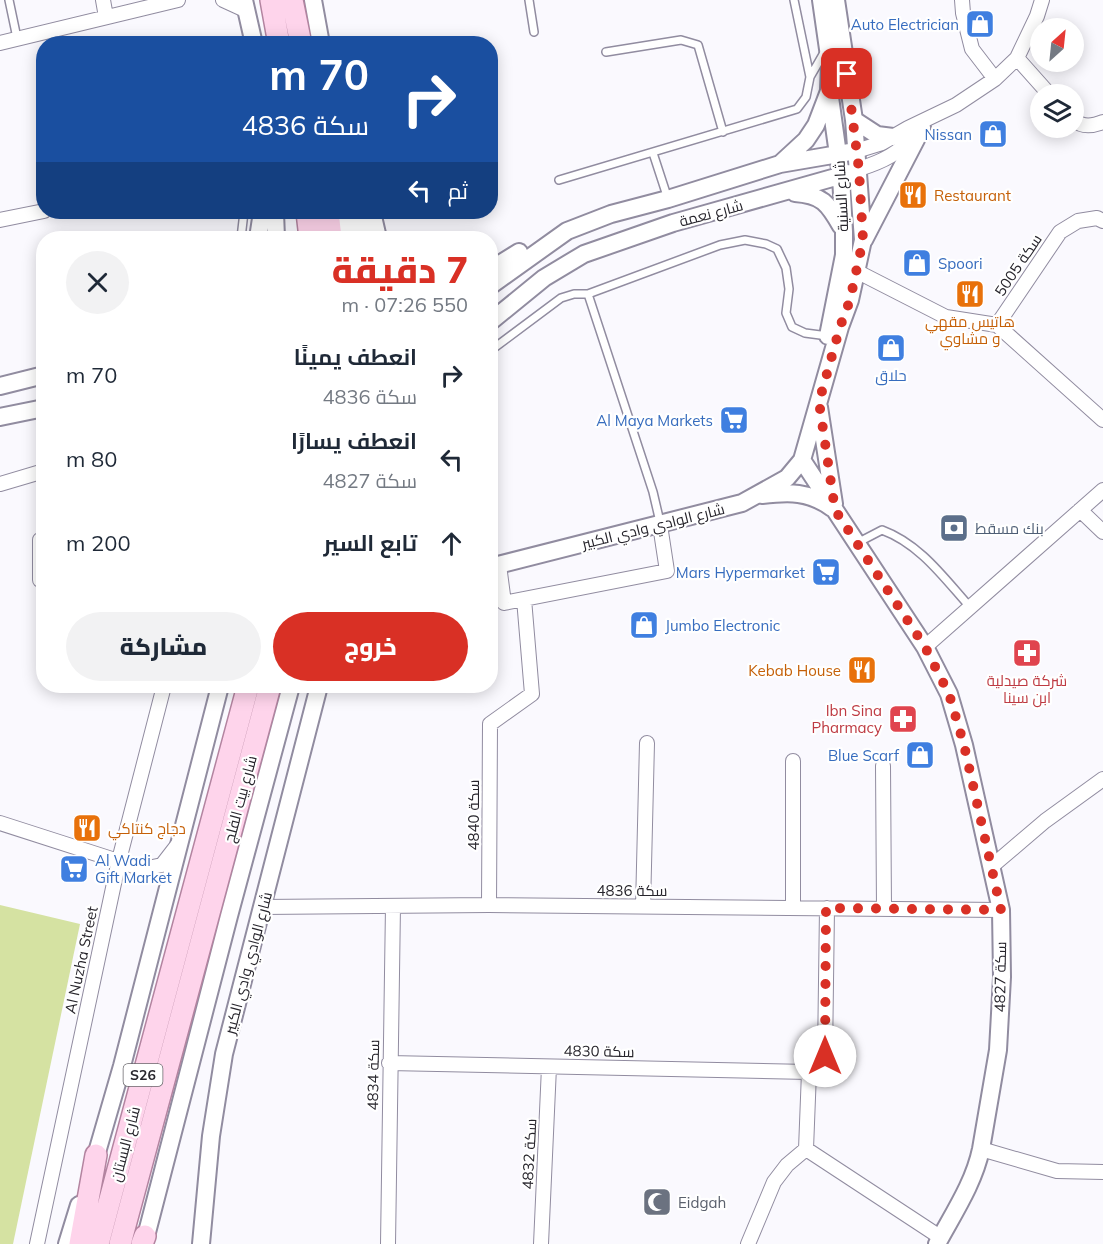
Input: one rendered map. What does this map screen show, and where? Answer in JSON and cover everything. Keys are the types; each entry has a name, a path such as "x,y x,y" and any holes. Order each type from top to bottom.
{"main road":[{"path":"271,0 278,36"},
{"path":"292,0 299,36"},
{"name":"شارع بيت الفلج","path":"188,906 246,693"},
{"name":"شارع بيت الفلج","path":"210,912 268,693"},
{"name":"شارع البستان","path":"98,1244 188,906"},
{"name":"شارع البستان","path":"120,1244 210,912"},
{"path":"80,1244 96,1155"}],"street":[{"path":"103,0 106,17"},
{"path":"0,43 178,0"},
{"path":"223,0 246,6 252,36"},
{"path":"313,0 320,36"},
{"name":"شارع السنية","path":"802,460 844,255 841,176 829,90 830,63 821,0"},
{"name":"شارع السنية","path":"802,460 840,327 850,300 863,240 854,120 836,0"},
{"path":"962,0 972,49 994,79"},
{"name":"شارع نعمة","path":"498,280 567,231 611,214 780,164 839,155 882,143 934,114 956,105 994,79 1017,58 1042,0"},
{"path":"1017,58 1040,84"},
{"path":"780,164 806,140 816,125 829,90"},
{"name":"شارع نعمة","path":"498,315 544,278 584,255 673,223 841,176 881,162 898,151 934,114"},
{"path":"854,120 877,135 893,137"},
{"path":"1084,125 1093,126 1103,122"},
{"path":"863,240 922,128"},
{"path":"785,192 813,194 830,206 844,232"},
{"path":"0,220 36,213"},
{"name":"سكة 5005","path":"997,325 1060,232 1078,222 1097,218 1103,221"},
{"path":"498,265 526,247 567,231"},
{"path":"856,271 946,317 997,325 1103,420"},
{"path":"0,386 36,377"},
{"path":"819,402 835,510"},
{"path":"0,417 36,410"},
{"name":"شارع الوادي وادي الكبير","path":"498,565 742,503 787,478 802,460"},
{"name":"سكة 4827","path":"802,460 925,647 949,694 964,745 1001,910 1002,977 998,1050 981,1149 960,1201 938,1241"},
{"path":"0,484 36,473"},
{"path":"925,647 1103,490"},
{"path":"756,496 791,493 807,495 820,499 835,510"},
{"path":"1080,510 1103,532"},
{"path":"498,604 667,572 660,525"},
{"name":"سكة 4840","path":"489,905 490,724 532,694 524,599"},
{"name":"Al Nuzha Street","path":"37,1244 119,860 162,693"},
{"path":"67,1244 96,1155 218,693"},
{"path":"144,1241 289,693"},
{"name":"شارع الوادي وادي الكبير","path":"201,1244 211,1136 224,1054 317,693"},
{"path":"642,907 647,744"},
{"path":"793,761 793,907"},
{"path":"883,765 884,909"},
{"path":"991,867 1045,821 1103,779"},
{"path":"0,823 143,869 162,865 180,842"},
{"name":"سكة 4836","path":"262,907 489,905 1001,910"},
{"name":"سكة 4834","path":"388,1244 393,906"},
{"path":"748,1244 774,1182 787,1164 806,1149 809,1072 823,1067 825,1056 826,908"},
{"name":"سكة 4830","path":"389,1063 809,1072"},
{"name":"سكة 4832","path":"541,1244 549,1066"},
{"path":"806,1149 938,1241"},
{"path":"981,1149 1057,1171 1103,1172"}],"lane":[{"path":"9,0 17,38"},
{"path":"529,0 534,32"},
{"path":"559,180 797,109 807,98 810,77 794,0"},
{"path":"606,52 681,40 698,45 723,132"},
{"path":"810,77 828,46"},
{"path":"653,153 668,199"},
{"path":"498,345 561,298 574,294 588,294 720,245 745,240 766,244 777,249 786,268 789,289 786,313 792,327 805,333 828,336"},
{"path":"588,294 653,492 660,525"},
{"path":"857,543 882,530 907,541 932,564 970,607"}],"green space":[{"path":"0,905 80,924 13,1244 0,1244"}],"place":[{"name":"Auto Electrician","path":"980,24"},
{"name":"Nissan","path":"993,134"},
{"name":"Restaurant","path":"913,195"},
{"name":"Spoori","path":"917,263"},
{"name":"هاتيس مقهي و مشاوي","path":"970,294"},
{"name":"حلاق","path":"891,348"},
{"name":"Al Maya Markets","path":"734,420"},
{"name":"بنك مسقط","path":"954,528"},
{"name":"Mars Hypermarket","path":"826,572"},
{"name":"Jumbo Electronic","path":"644,625"},
{"name":"شركة صيدلية ابن سينا","path":"1027,653"},
{"name":"Kebab House","path":"862,670"},
{"name":"Ibn Sina Pharmacy","path":"903,719"},
{"name":"Blue Scarf","path":"920,755"},
{"name":"دجاج كنتاكي","path":"87,828"},
{"name":"Al Wadi Gift Market","path":"74,869"},
{"name":"Eidgah","path":"657,1202"}],"route":[{"path":"825,1056 826,908 1001,910 964,745 949,694 925,647 835,510 819,402 850,300 863,240 859,170 847,74"}]}
